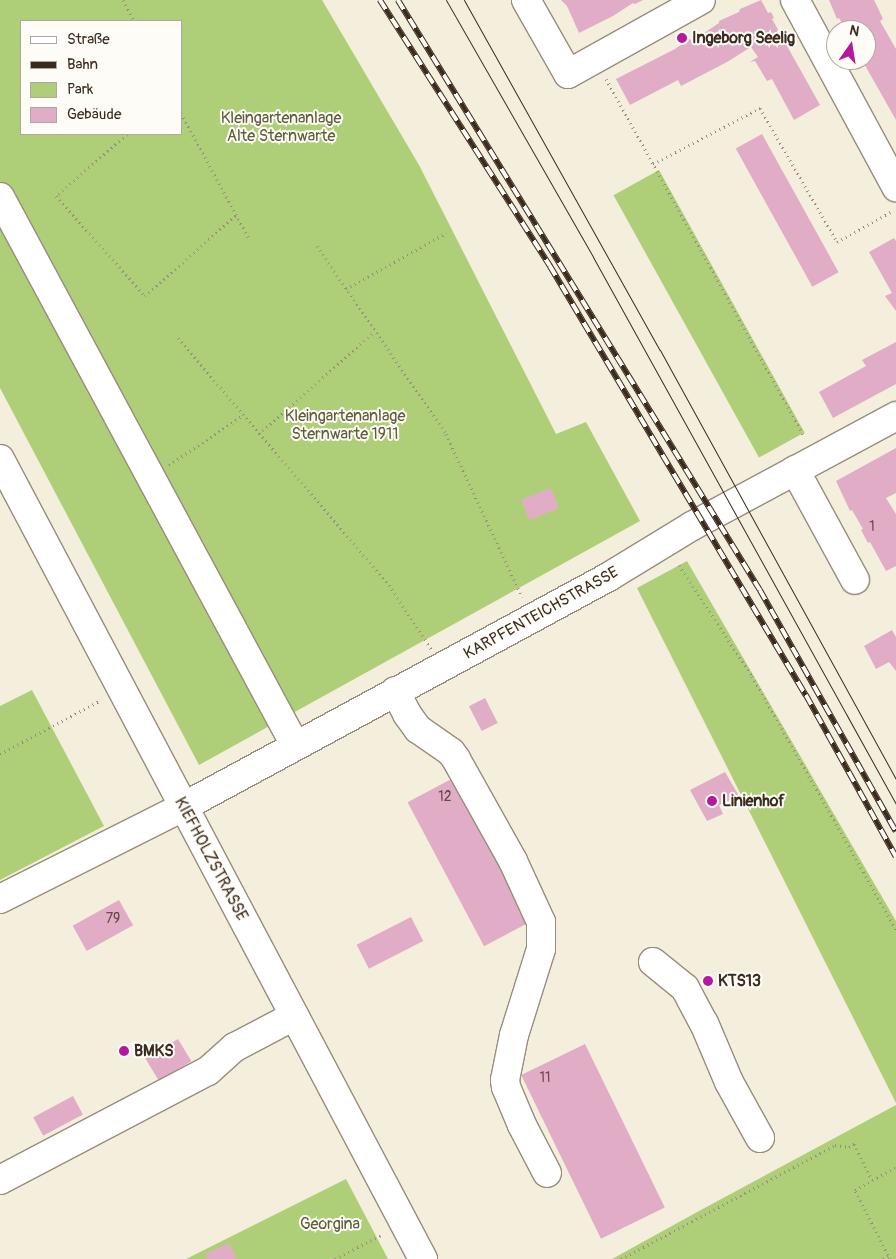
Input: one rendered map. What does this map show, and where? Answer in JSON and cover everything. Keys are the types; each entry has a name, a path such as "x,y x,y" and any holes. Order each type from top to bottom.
{"street":[{"path":"526,0 568,74 701,0"},
{"path":"794,0 896,187"},
{"path":"0,196 295,745"},
{"name":"KARPFENTEICHSTRASSE","path":"0,899 184,806 610,576 678,534 896,416"},
{"name":"KIEFHOLZSTRASSE","path":"0,460 423,1259"},
{"path":"806,464 855,580"},
{"path":"395,691 407,714 418,729 451,752 513,861 541,922 541,949 514,1035 505,1080 522,1124 547,1173"},
{"path":"653,962 686,988 704,1023 729,1082 760,1138"},
{"path":"0,1180 208,1071 235,1047 294,1016"}],"path":[{"path":"123,0 133,20"},
{"path":"595,60 653,164 806,464"},
{"path":"653,164 760,108 837,242 896,209"},
{"path":"182,115 248,237"},
{"path":"125,135 56,196 145,296 236,215"},
{"path":"346,289 446,232"},
{"path":"317,246 446,434 532,618"},
{"path":"259,434 375,331"},
{"path":"178,338 389,585 442,666"},
{"path":"151,477 243,415"},
{"path":"679,565 752,676 896,930"},
{"path":"0,754 121,689"},
{"path":"621,1259 836,1146 849,1147 854,1144 872,1180"},
{"path":"883,1259 889,1257 855,1190 896,1167"},
{"path":"335,1259 377,1238"}],"green space":[{"path":"0,0 322,0 419,165 556,434 586,422 640,521 199,765 0,388"},
{"path":"659,170 804,432 759,458 614,195"},
{"path":"687,561 896,921 896,1103 637,588"},
{"path":"32,690 104,826 0,880 0,706"},
{"path":"896,1105 896,1259 612,1259 699,1211"},
{"name":"Georgina","path":"346,1179 388,1259 186,1259"}],"building":[{"path":"561,0 643,0 635,4 633,3 613,16 579,33 567,6"},
{"path":"761,0 768,13 771,12 774,18 772,19 781,35 784,35 789,44 787,46 820,105 794,120 772,79 767,81 755,61 750,62 758,57 751,47 681,86 678,80 630,105 616,79 675,49 689,39 698,37 719,23 719,21"},
{"path":"829,0 874,0 883,19 880,21 896,49 896,120 868,70 876,70 876,20 837,19"},
{"path":"762,134 839,272 812,287 736,149"},
{"path":"894,238 896,241 896,311 885,296 892,293 869,252"},
{"path":"896,342 896,384 833,418 819,392 866,366 862,360"},
{"path":"896,448 896,493 886,498 896,514 896,566 886,571 870,542 868,543 861,530 863,529 852,510 850,511 836,481"},
{"path":"551,488 559,509 529,520 521,499"},
{"path":"892,630 896,637 896,671 889,662 876,669 864,646"},
{"path":"485,698 498,723 482,731 469,706"},
{"name":"Linienhof","path":"725,772 739,796 719,805 723,814 707,821 690,790"},
{"path":"457,776 534,920 484,946 408,802"},
{"path":"119,900 133,925 87,951 73,926"},
{"path":"411,917 423,941 369,969 357,945"},
{"path":"178,1039 191,1061 159,1081 145,1059"},
{"path":"585,1044 665,1208 601,1239 521,1075"},
{"path":"73,1096 83,1115 43,1136 33,1117"},
{"path":"229,1243 237,1259 207,1259 205,1254"}],"tram line":[{"path":"446,0 593,257 896,804"},
{"path":"464,0 660,350 896,780"}],"railway":[{"path":"380,0 550,266 806,695 896,857"},
{"path":"398,0 760,590 896,831"}],"place":[{"name":"Ingeborg Seelig","path":"682,38"},
{"name":"Linienhof","path":"712,801"},
{"name":"KTS13","path":"708,981"},
{"name":"BMKS","path":"124,1051"}],"park label":[{"name":"Kleingartenanlage Alte Sternwarte","path":"281,127"},
{"name":"Kleingartenanlage Sternwarte 1911","path":"345,425"}]}
